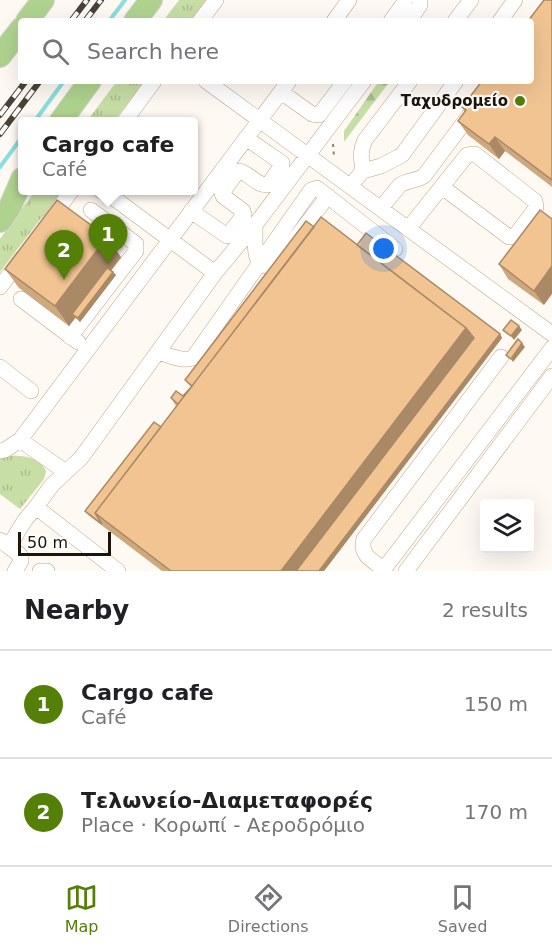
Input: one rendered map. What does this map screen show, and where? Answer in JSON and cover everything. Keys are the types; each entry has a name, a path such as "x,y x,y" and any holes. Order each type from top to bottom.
{"highway":[{"path":"29,18 43,0"},
{"path":"137,18 151,0"},
{"path":"0,56 18,32"},
{"path":"64,117 88,84"},
{"path":"0,201 18,176"},
{"path":"0,221 18,187"}],"street":[{"path":"202,18 216,0"},
{"path":"336,18 349,0"},
{"path":"393,18 405,0"},
{"path":"411,18 420,5 420,0"},
{"path":"457,18 471,0"},
{"path":"502,18 515,0"},
{"path":"128,117 152,84"},
{"path":"210,84 552,334"},
{"path":"0,452 20,440 285,86 312,114 319,115 343,84"},
{"path":"15,571 21,561 20,555 8,541 22,524 40,510 52,485 81,458 215,273 255,225 362,84"},
{"path":"363,171 361,153 365,140 408,84"},
{"path":"351,186 363,171 381,166 402,155 454,84"},
{"path":"381,208 404,182 424,176 493,84"},
{"path":"191,211 225,236 229,235 244,213 222,193 238,171 262,185 268,185 282,163 246,138"},
{"path":"408,228 467,154 475,154 536,201 536,208 515,236 509,237 442,187"},
{"path":"158,351 180,359 193,358 310,190 317,188 395,249"},
{"path":"42,231 71,195"},
{"path":"110,195 215,273"},
{"path":"91,210 136,244"},
{"path":"70,337 136,251 136,244 150,225"},
{"path":"255,225 256,258 260,264"},
{"path":"0,287 28,250"},
{"path":"21,299 88,349"},
{"path":"501,357 364,539 365,554 383,570 552,348"},
{"path":"0,366 32,391"},
{"path":"406,571 552,376"},
{"path":"20,440 66,472"},
{"path":"40,510 118,571"},
{"path":"40,571 47,571"}],"path":[{"path":"332,140 334,160"}],"green space":[{"path":"179,0 206,0 192,18 165,18"},
{"path":"115,84 143,84 117,117 90,117"},
{"path":"377,84 388,84 344,142 344,131"},
{"path":"32,195 59,195 0,272 0,239"},
{"path":"8,456 35,460 46,471 44,479 20,509 0,494 0,459"}],"building":[{"name":"Ταχυδρομείο","path":"544,0 552,0 552,180 495,137 489,144 458,121 466,110 462,107 480,84 534,84 534,18 530,18"},
{"path":"57,200 107,237 55,306 5,269"},
{"path":"540,210 552,219 552,266 534,291 499,264"},
{"path":"321,217 466,328 281,571 171,571 95,513"},
{"path":"306,221 314,227 192,386 185,380"},
{"path":"366,233 500,334 319,571 296,571 474,338 466,328 357,245"},
{"path":"107,268 113,272 78,318 72,314"},
{"path":"511,320 519,326 511,336 503,330"},
{"path":"518,339 522,343 511,359 506,355"},
{"path":"193,385 178,404 171,398 176,391 183,396"},
{"path":"154,422 161,427 95,513 102,524 85,511"}],"waterway":[{"path":"111,18 125,0"},
{"path":"38,117 62,84"},
{"path":"0,167 18,142"}],"railway":[{"path":"73,18 87,0"},
{"path":"87,18 101,0"},
{"path":"0,115 24,84"},
{"path":"0,134 38,84"}],"place":[{"name":"Ταχυδρομείο","path":"520,101"},
{"name":"Cargo cafe","path":"108,264"},
{"name":"Τελωνείο-Διαμεταφορές","path":"64,280"}]}
